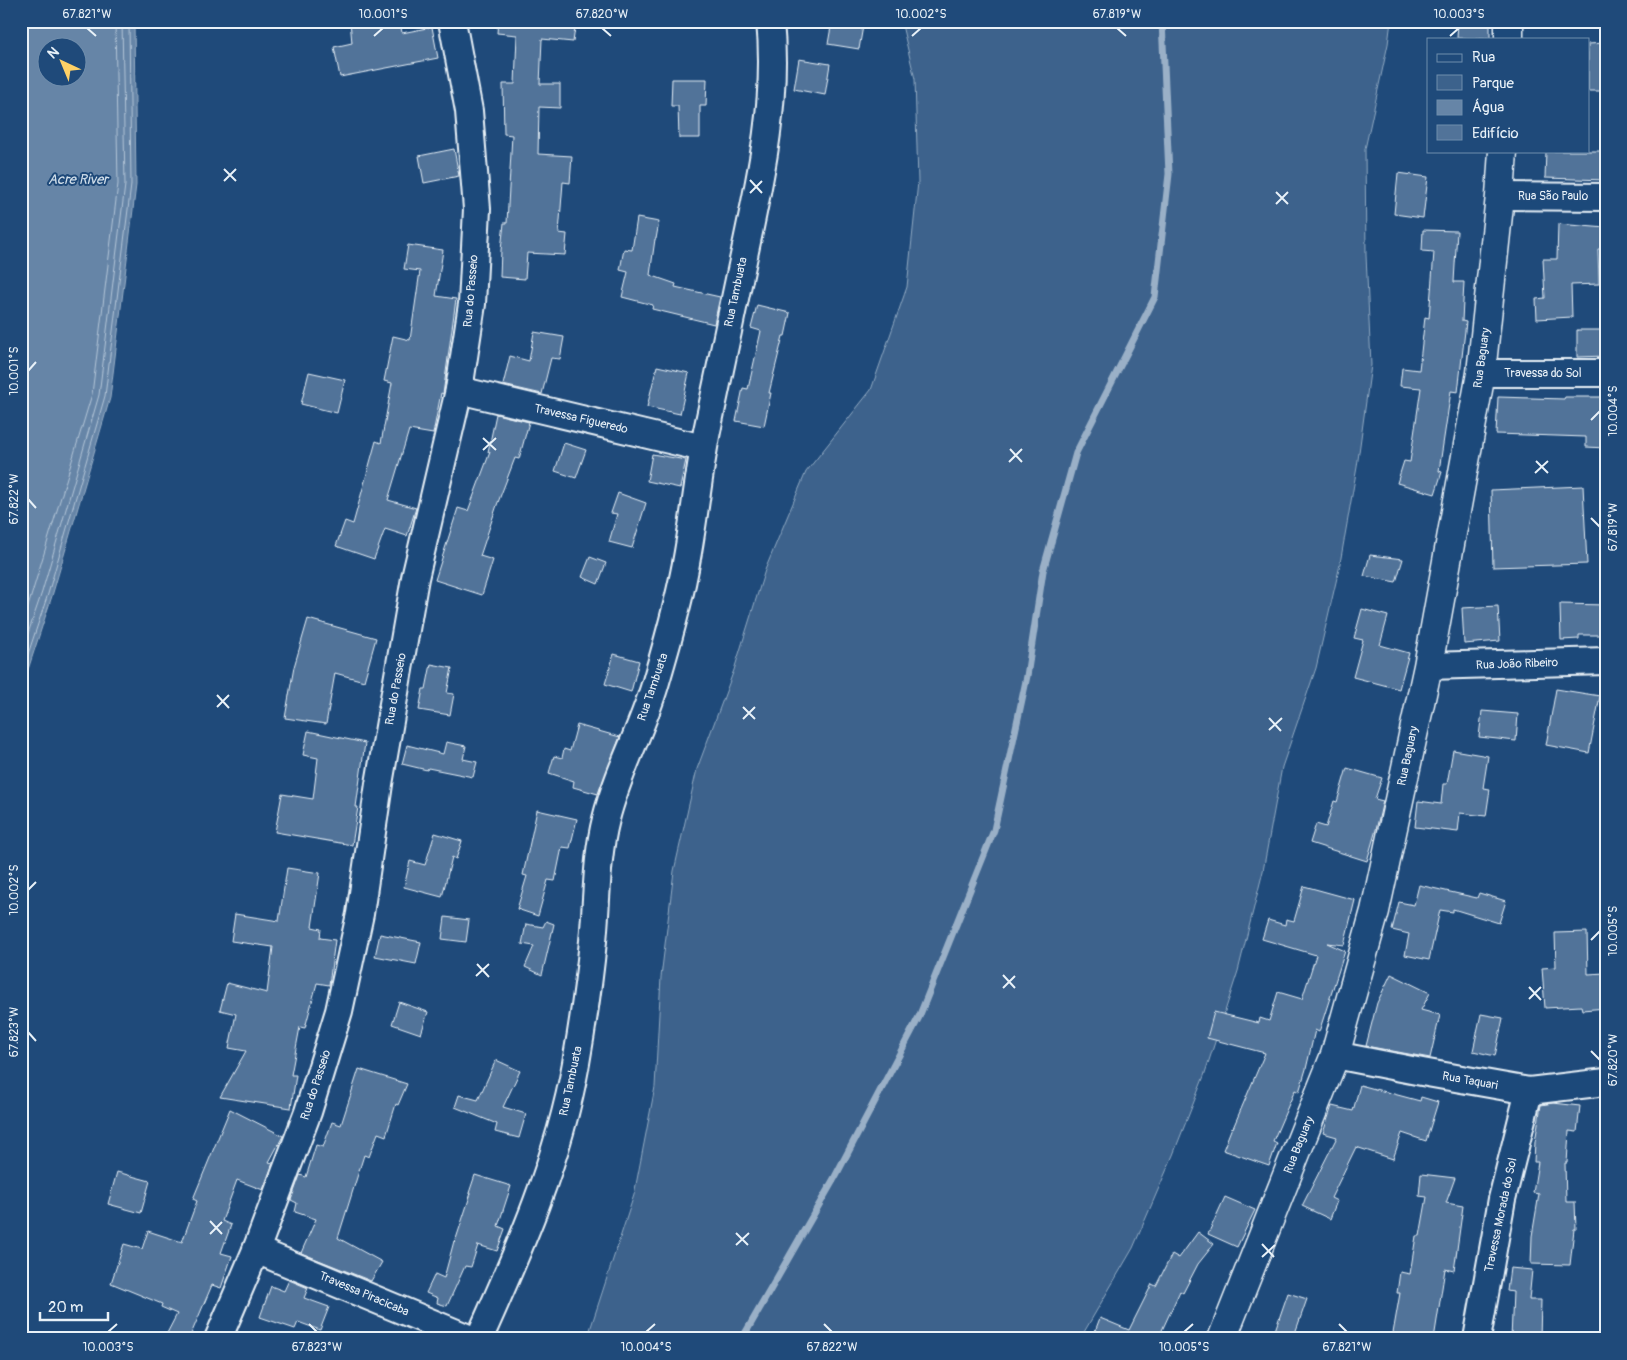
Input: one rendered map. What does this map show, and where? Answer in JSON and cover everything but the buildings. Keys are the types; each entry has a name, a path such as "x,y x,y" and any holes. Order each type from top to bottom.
{"street":[{"name":"Rua do Passeio","path":"218,1339 256,1250 308,1112 339,1011 360,914 379,784 415,578 459,390 472,304 477,209 469,112 452,21"},
{"name":"Rua Tambuata","path":"479,1339 514,1262 541,1192 561,1128 575,1065 584,1004 592,944 600,847 606,818 618,780 656,684 674,620 688,556 703,448 760,182 773,66 770,21"},
{"path":"1508,38 1509,21"},
{"name":"Rua Baguary","path":"1222,1339 1335,1055 1375,911 1428,666 1481,373 1503,152"},
{"name":"Rua São Paulo","path":"1500,196 1606,196"},
{"name":"Travessa do Sol","path":"1481,373 1606,373"},
{"name":"Travessa Figueredo","path":"459,390 703,448"},
{"name":"Rua João Ribeiro","path":"1428,666 1606,661"},
{"name":"Rua Taquari","path":"1335,1055 1529,1091 1606,1082"},
{"name":"Travessa Morada do Sol","path":"1477,1339 1502,1199 1529,1091"},
{"name":"Travessa Piracicaba","path":"256,1250 471,1339"}],"green space":[{"path":"901,21 1391,21 1388,44 1365,149 1366,255 1371,365 1357,467 1339,569 1316,668 1282,767 1263,871 1238,971 1204,1076 1133,1248 1080,1339 587,1339 634,1195 655,1087 661,977 674,871 697,769 734,670 765,570 806,472 871,390 907,287 918,182 915,79"}],"water":[{"name":"Acre River","path":"21,21 134,21 136,185 110,398 52,596 21,691"}],"waterway":[{"path":"742,1339 835,1177 919,1017 994,830 1027,676 1043,571 1076,453 1155,297 1169,174 1162,21"}]}
